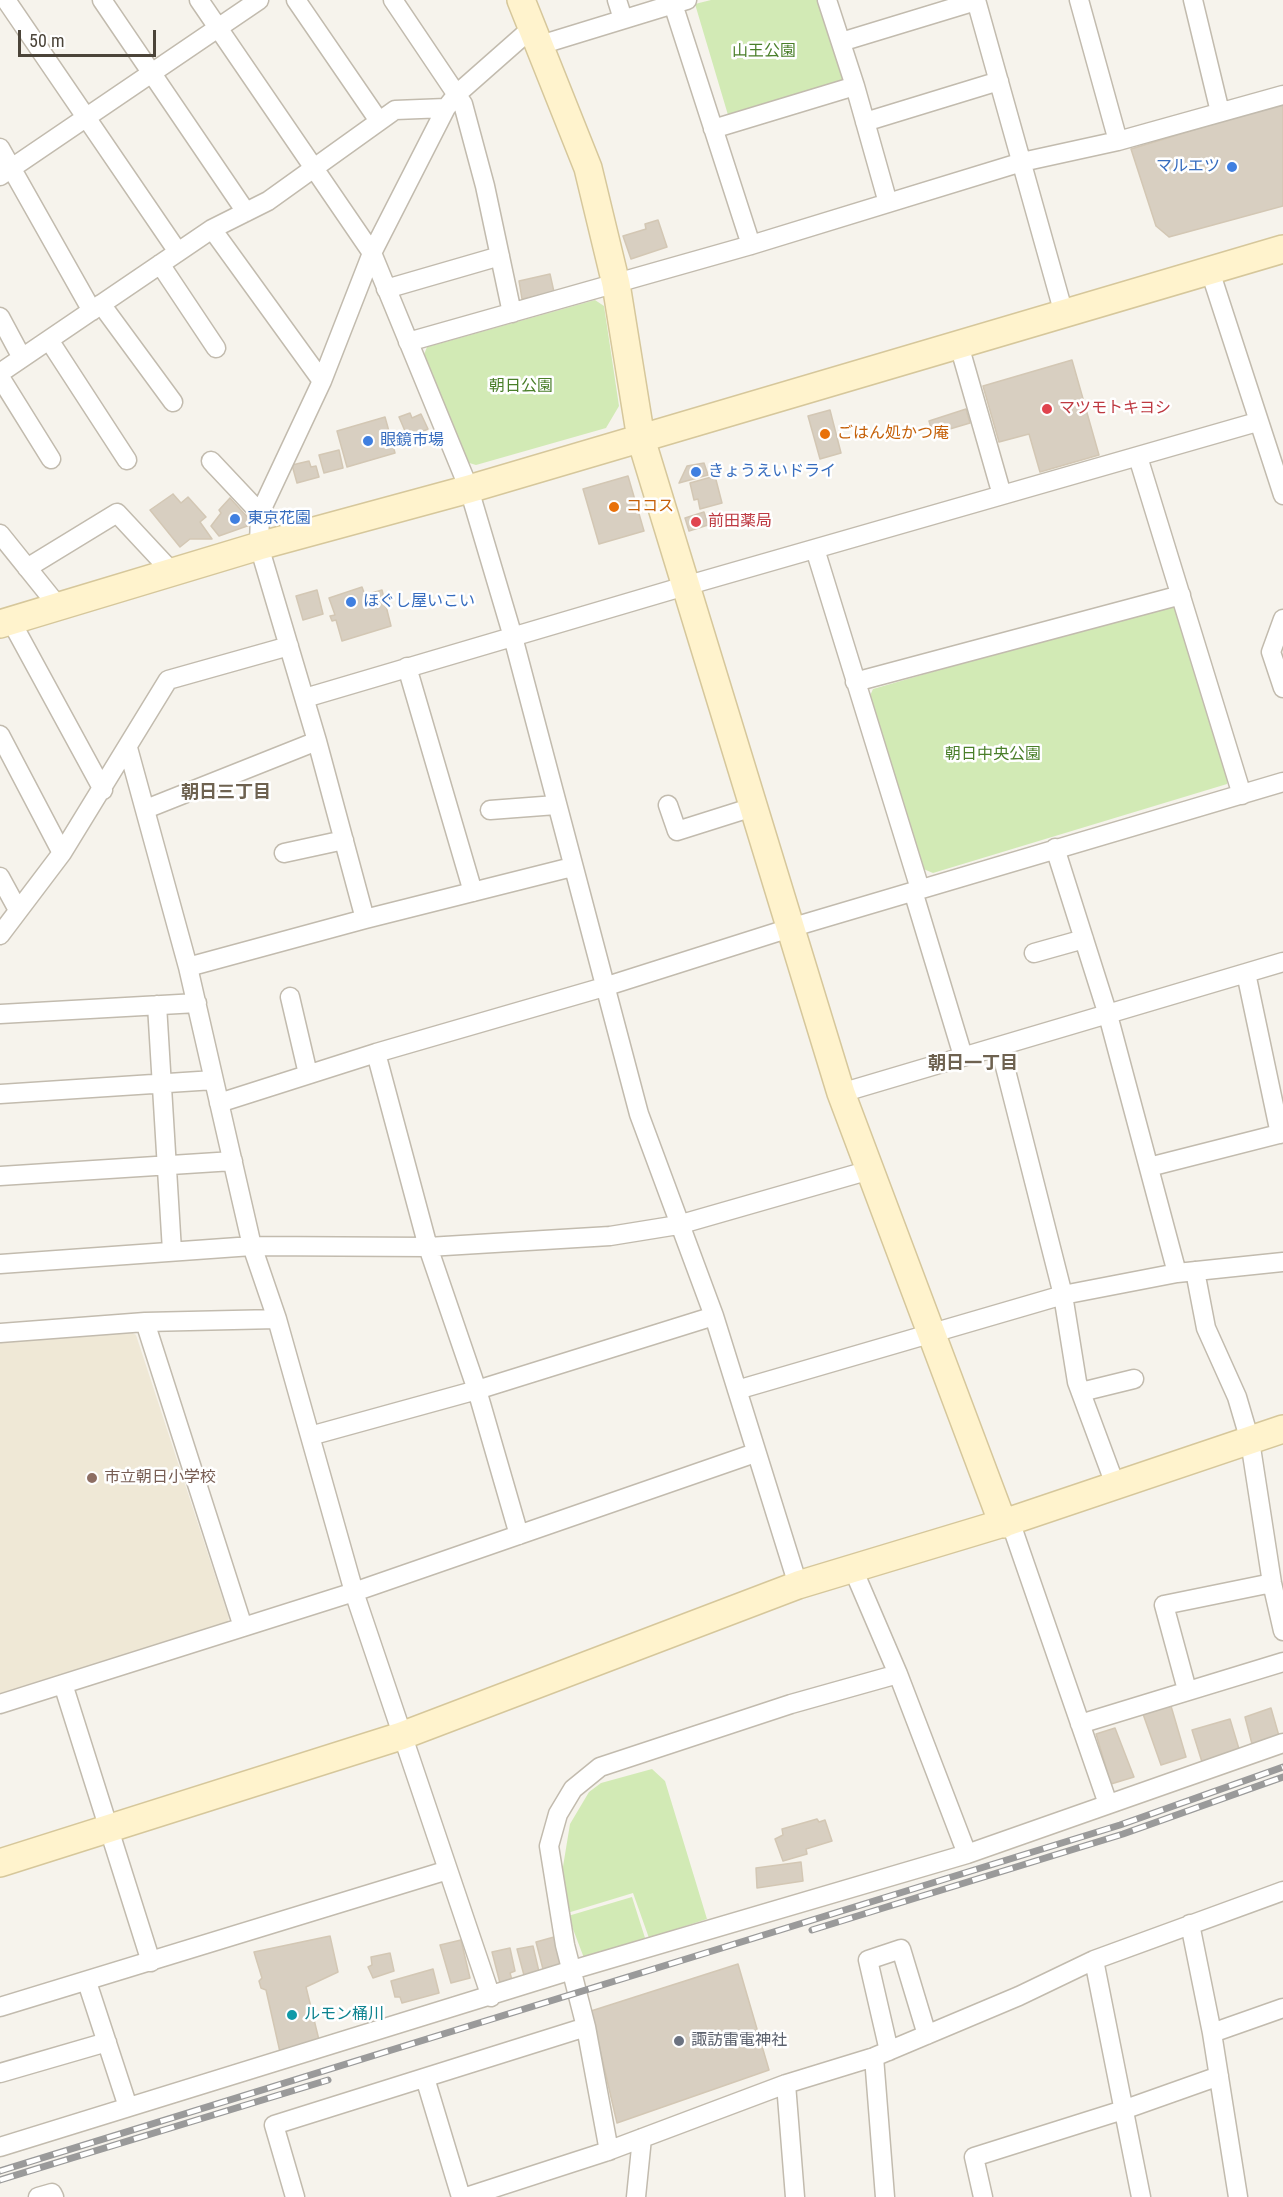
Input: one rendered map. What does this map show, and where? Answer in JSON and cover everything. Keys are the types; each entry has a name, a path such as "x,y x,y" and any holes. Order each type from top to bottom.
{"street":[{"path":"6,0 178,252"},
{"path":"102,0 246,212"},
{"path":"200,0 372,254 469,489 513,637 639,1114 678,1225 714,1316 798,1585"},
{"path":"6,172 259,0"},
{"path":"296,0 379,122"},
{"path":"393,0 451,101"},
{"path":"521,0 588,168 616,284 641,439 841,1093 931,1333 1006,1522 1108,1804"},
{"path":"617,0 623,19"},
{"path":"827,0 855,86 888,203"},
{"path":"1078,0 1118,141"},
{"path":"1193,0 1220,112"},
{"path":"841,42 976,1 1064,314"},
{"path":"365,919 317,741 259,546 260,513 322,381 372,254 451,101 536,36 623,19 680,2 713,129 751,245"},
{"path":"865,122 999,81"},
{"path":"713,129 855,86"},
{"path":"408,342 751,245 1022,162 1118,141 1283,95"},
{"path":"51,459 0,375 212,229 268,201 396,110 451,101 463,104 483,176 512,313"},
{"path":"0,148 6,172 96,308 173,402"},
{"path":"212,229 322,381"},
{"path":"103,790 6,623 259,546 469,489 1283,249"},
{"path":"386,289 500,256"},
{"path":"160,264 216,348"},
{"path":"1210,271 1257,422 1283,495"},
{"path":"0,316 22,358"},
{"path":"49,340 127,460"},
{"path":"959,345 1002,495"},
{"path":"304,698 685,585 1257,422"},
{"path":"1138,457 1242,795"},
{"path":"211,461 260,513"},
{"path":"27,568 117,513 172,572"},
{"path":"0,534 58,606"},
{"path":"814,549 855,682 963,1056"},
{"path":"855,682 1181,595"},
{"path":"1283,619 1271,652 1283,688"},
{"path":"0,935 62,853 103,790 168,680 289,646"},
{"path":"407,667 473,892"},
{"path":"0,735 62,853"},
{"path":"146,809 317,741"},
{"path":"128,748 197,1003 252,1246 277,1319 354,1592 491,1997"},
{"path":"219,1103 376,1053 604,987 790,928 1283,782"},
{"path":"490,810 556,805"},
{"path":"668,805 677,831 753,807"},
{"path":"284,853 344,840"},
{"path":"1055,849 1108,1015 1149,1167 1206,1328 1238,1397 1250,1441 1276,1576 1283,1631"},
{"path":"188,967 365,919 572,867"},
{"path":"0,877 18,910"},
{"path":"1034,953 1084,939"},
{"path":"841,1093 1283,962"},
{"path":"1149,1167 1281,1134 1246,973"},
{"path":"290,997 308,1074"},
{"path":"0,1014 197,1003"},
{"path":"157,1005 172,1251"},
{"path":"1000,1047 1063,1295 1077,1382 1116,1487"},
{"path":"376,1053 428,1248 477,1390 519,1535"},
{"path":"0,1094 214,1080"},
{"path":"0,1176 233,1161"},
{"path":"0,1264 252,1246 428,1248 610,1236 678,1225 870,1170"},
{"path":"737,1390 1063,1295 1186,1272 1283,1262"},
{"path":"310,1436 477,1390 714,1316"},
{"path":"0,1333 145,1322 277,1319"},
{"path":"145,1322 243,1627"},
{"path":"1081,1392 1134,1379"},
{"path":"0,1863 401,1736 798,1585 1116,1487 1283,1429"},
{"path":"0,1704 354,1592 756,1453"},
{"path":"853,1569 898,1674 967,1854"},
{"path":"1187,1690 1164,1605 1276,1576"},
{"path":"1080,1724 1283,1662"},
{"path":"609,2151 586,2027 554,1887 549,1846 558,1814 573,1789 600,1767 791,1704 898,1674"},
{"path":"63,1684 151,1962"},
{"path":"0,2147 491,1997 572,1970 967,1854 1283,1743"},
{"path":"0,2007 448,1870"},
{"path":"466,2197 501,2191 786,2084 881,2054 1019,1996 1094,1960 1283,1891"},
{"path":"1190,1924 1212,2033 1238,2197"},
{"path":"885,2197 881,2054 868,1960 901,1949 927,2035"},
{"path":"1094,1960 1141,2197"},
{"path":"87,1982 128,2107"},
{"path":"1212,2033 1283,2008"},
{"path":"295,2197 274,2125 586,2027"},
{"path":"0,2073 107,2042"},
{"path":"983,2197 974,2157 1123,2110 1219,2076"},
{"path":"425,2078 461,2197"},
{"path":"786,2084 795,2197"},
{"path":"636,2197 642,2138"},
{"path":"38,2197 52,2193 54,2197"}],"shaded area":[{"name":"市立朝日小学校","path":"126,1329 136,1335 229,1618 226,1626 0,1697 0,1339"}],"green space":[{"name":"山王公園","path":"711,0 821,0 844,84 728,115 695,4"},
{"name":"朝日公園","path":"595,300 604,306 619,406 606,428 476,465 466,462 423,357 427,347"},
{"name":"朝日中央公園","path":"1168,604 1177,607 1228,779 1227,784 933,873 921,868 869,698 873,689"},
{"path":"652,1769 665,1781 707,1919 649,1938 633,1893 564,1914 559,1891 570,1824 589,1792 601,1783"},
{"path":"632,1897 646,1941 584,1958 568,1916"}],"building":[{"path":"1283,103 1283,206 1169,237 1156,226 1131,149"},
{"path":"658,220 667,247 631,259 623,236 646,229 645,224"},
{"path":"550,274 554,292 522,299 519,281"},
{"path":"1072,360 1099,455 1040,472 1029,434 999,442 983,386"},
{"path":"966,409 970,423 933,434 929,421"},
{"path":"830,410 841,453 820,459 808,416"},
{"path":"410,413 412,418 421,414 428,429 408,438 399,417"},
{"path":"385,417 395,453 347,467 337,431"},
{"path":"339,450 343,468 324,473 319,455"},
{"path":"309,461 311,467 316,466 319,477 297,483 292,465"},
{"path":"704,463 708,475 679,483 687,466"},
{"path":"628,476 644,531 599,544 583,489"},
{"path":"715,476 722,503 700,509 698,499 694,500 690,483"},
{"path":"173,494 181,503 188,497 206,517 200,522 212,539 190,539 180,547 150,510"},
{"path":"230,498 252,522 250,525 219,536 211,526 221,513 219,510"},
{"path":"704,512 708,525 689,531 685,518"},
{"path":"362,587 365,595 382,590 391,626 342,641 336,620 332,621 330,616 335,615 329,598"},
{"path":"317,590 323,614 303,620 296,596"},
{"path":"1171,1706 1186,1757 1161,1765 1143,1714"},
{"path":"1271,1708 1279,1736 1252,1744 1245,1717"},
{"path":"1230,1719 1239,1749 1202,1762 1192,1730"},
{"path":"1115,1728 1134,1777 1111,1784 1096,1734"},
{"path":"817,1819 819,1822 825,1820 832,1841 806,1849 807,1854 783,1861 775,1839 783,1835 782,1829"},
{"path":"801,1862 803,1881 757,1888 756,1868"},
{"name":"ルモン桶川","path":"330,1936 338,1972 306,1987 319,2040 280,2052 266,1990 261,1988 259,1981 262,1978 254,1952"},
{"path":"554,1937 563,1968 544,1973 536,1942"},
{"path":"461,1940 470,1978 451,1983 440,1945"},
{"path":"533,1946 540,1976 525,1979 517,1949"},
{"path":"510,1948 515,1971 510,1973 512,1980 500,1983 492,1952"},
{"path":"390,1953 394,1971 373,1978 368,1967 372,1965 371,1957"},
{"name":"諏訪雷電神社","path":"738,1964 769,2070 617,2123 591,2011"},
{"path":"433,1969 439,1993 402,2003 400,1997 395,1997 391,1981"}],"railway":[{"path":"0,2171 1120,1825 1283,1767"},
{"path":"812,1930 1123,1834 1283,1777"},
{"path":"0,2180 328,2080"}],"place":[{"name":"マルエツ","path":"1232,167"},
{"name":"マツモトキヨシ","path":"1047,409"},
{"name":"ごはん処かつ庵","path":"825,434"},
{"name":"眼鏡市場","path":"368,441"},
{"name":"きょうえいドライ","path":"696,472"},
{"name":"ココス","path":"614,507"},
{"name":"東京花園","path":"235,519"},
{"name":"前田薬局","path":"696,522"},
{"name":"ほぐし屋いこい","path":"351,602"},
{"name":"市立朝日小学校","path":"92,1478"},
{"name":"ルモン桶川","path":"292,2015"},
{"name":"諏訪雷電神社","path":"679,2041"}],"district":[{"name":"朝日三丁目","path":"226,793"},
{"name":"朝日一丁目","path":"973,1064"}]}
